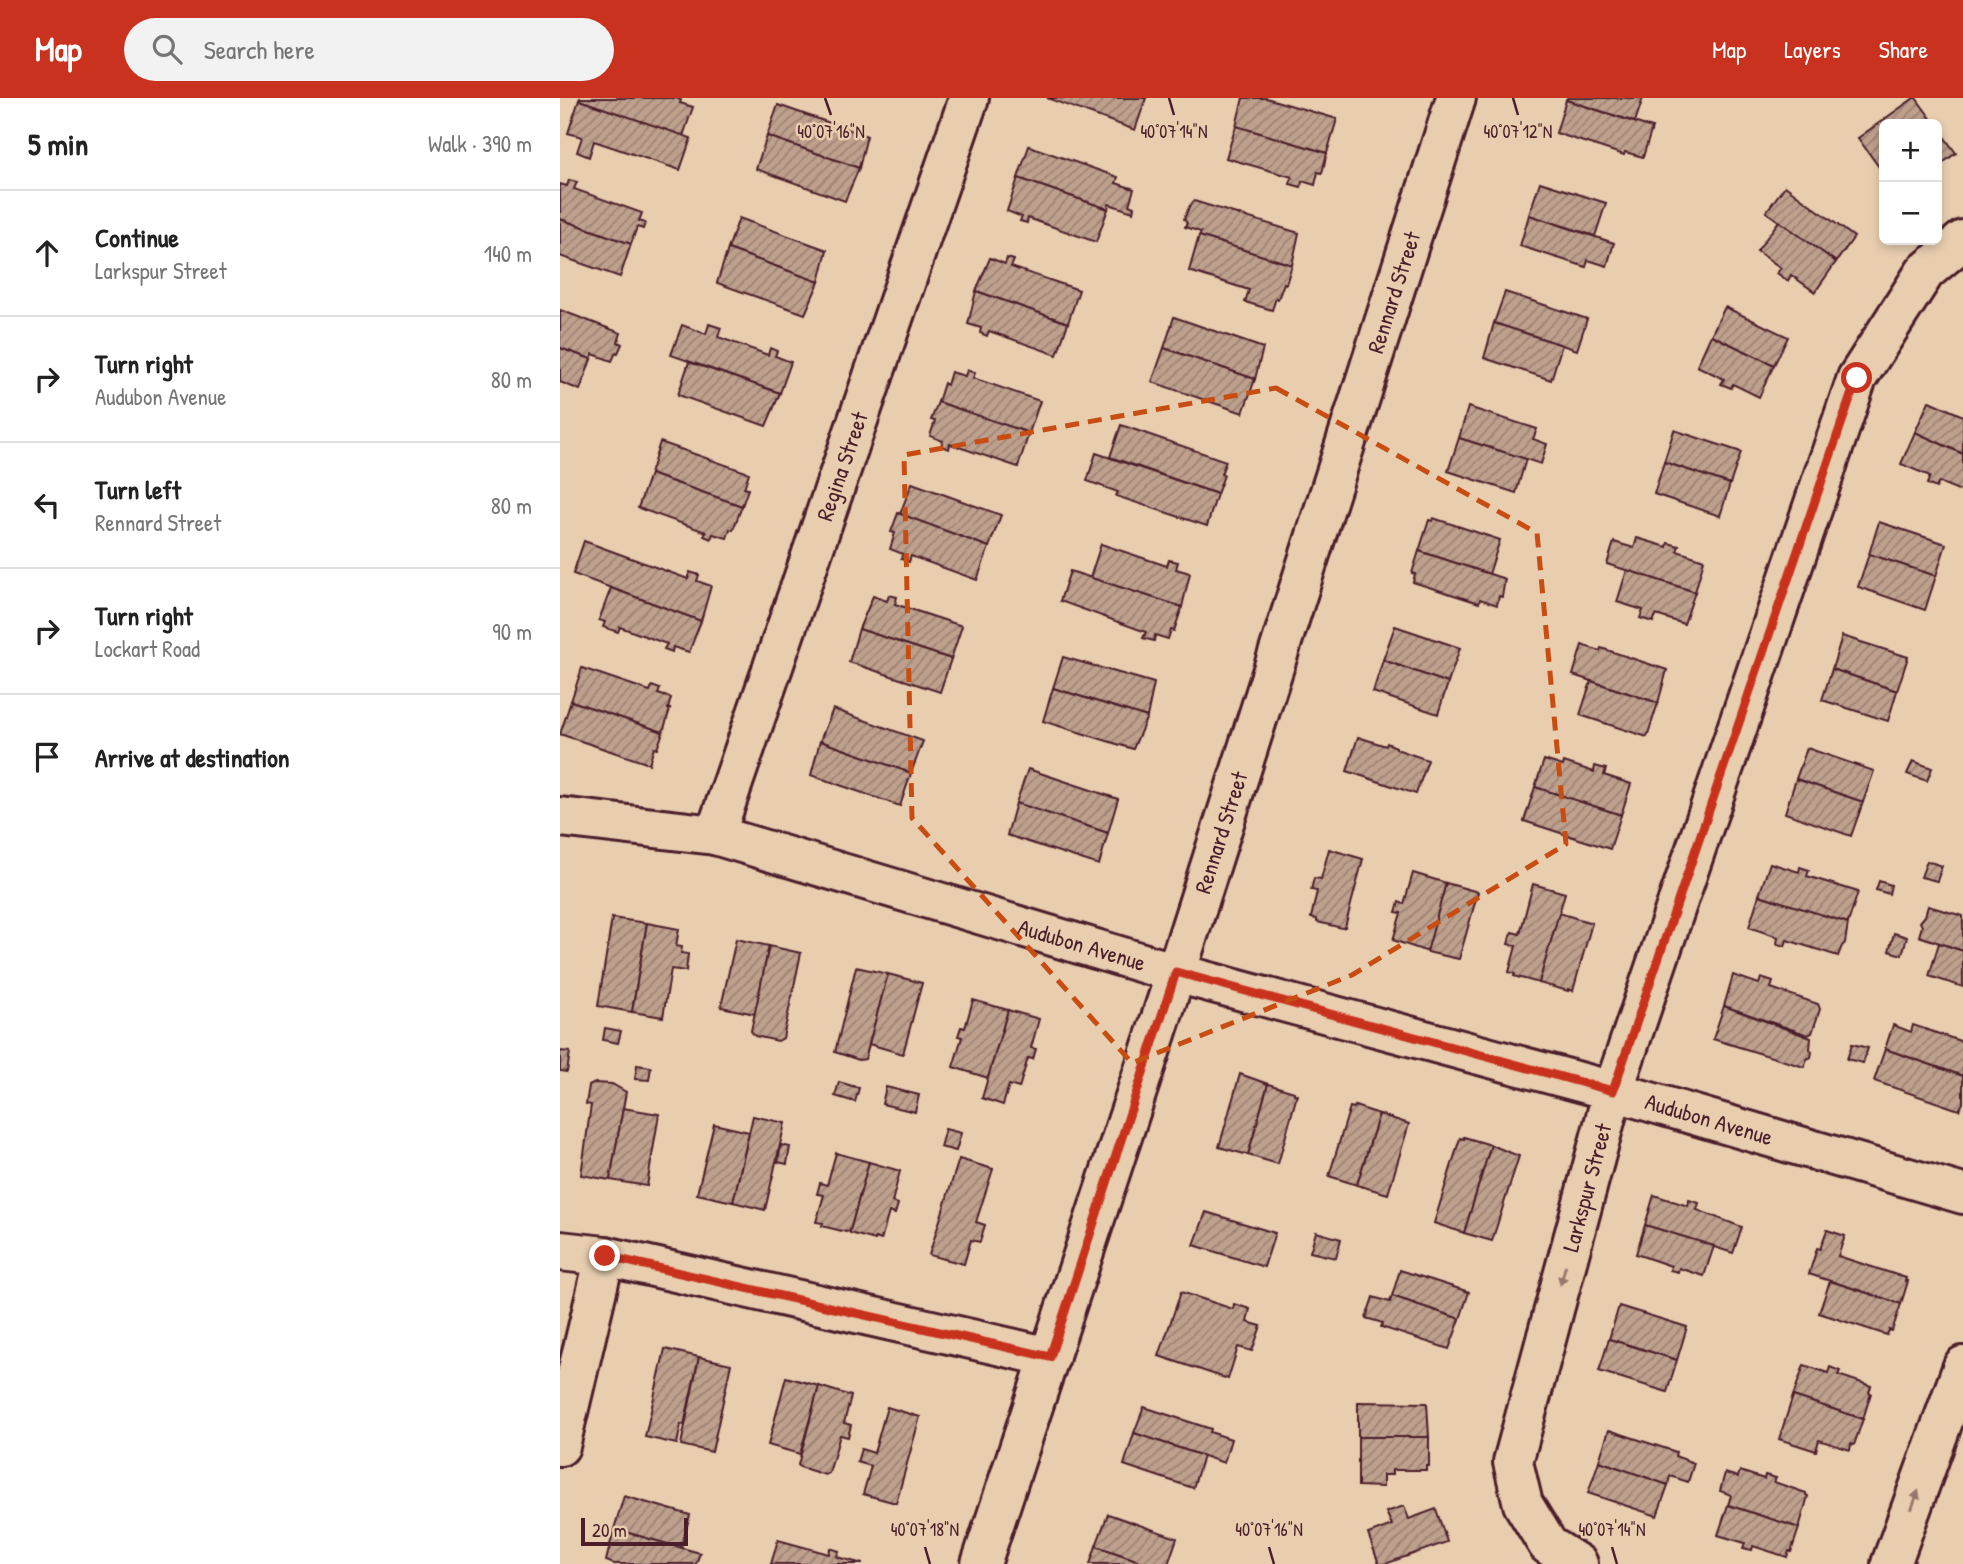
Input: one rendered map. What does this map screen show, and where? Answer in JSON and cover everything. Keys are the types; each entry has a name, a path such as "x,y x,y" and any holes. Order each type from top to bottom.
{"street":[{"name":"Regina Street","path":"716,835 969,98"},
{"name":"Rennard Street","path":"981,1564 1176,972 1456,98"},
{"name":"Larkspur Street","path":"1578,1564 1548,1545 1523,1504 1513,1462 1613,1091 1857,378 1925,272 1963,240"},
{"name":"Audubon Avenue","path":"560,817 716,835 1176,972 1613,1091 1963,1194"},
{"path":"560,1251 605,1256 1050,1357"},
{"path":"560,1446 605,1256"},
{"path":"1891,1564 1963,1366"}],"highlighted area":[{"path":"1276,388 1537,533 1566,844 1352,975 1132,1063 912,818 904,455"}],"building":[{"path":"676,98 681,100 680,103 693,107 683,136 579,100"},
{"path":"1047,98 1146,98 1135,130"},
{"path":"1243,98 1266,98 1337,119 1327,153 1236,126"},
{"path":"1643,98 1635,122 1566,100"},
{"path":"1916,98 1931,119 1885,119"},
{"path":"579,100 691,138 680,170 594,141 589,157 577,152 582,137 568,133"},
{"path":"1566,100 1652,128 1643,157 1625,152 1624,155 1556,133"},
{"path":"778,105 867,136 859,168 767,136"},
{"path":"1879,123 1879,167 1858,138"},
{"path":"1236,126 1327,153 1322,173 1318,172 1315,185 1302,181 1301,187 1290,184 1292,177 1226,158"},
{"path":"1942,134 1956,153 1942,163"},
{"path":"767,136 859,168 845,201 756,169"},
{"path":"1029,146 1118,177 1116,183 1134,189 1129,205 1134,207 1133,212 1109,204 1108,209 1018,178"},
{"path":"1018,178 1108,209 1096,242 1028,218 1027,223 1020,221 1022,217 1007,211"},
{"path":"569,180 577,182 574,189 642,213 639,221 645,223 643,229 637,227 631,244 560,219 560,184 567,186"},
{"path":"1540,182 1606,203 1595,236 1529,215"},
{"path":"1785,186 1854,237 1836,262 1766,212"},
{"path":"1194,201 1299,233 1292,265 1199,236 1201,232 1185,227 1187,223 1184,219"},
{"path":"1529,215 1614,243 1607,266 1588,260 1586,267 1520,246"},
{"path":"739,218 827,250 819,282 728,249"},
{"path":"560,219 631,244 620,277 560,256"},
{"path":"1779,221 1836,262 1815,292 1791,275 1788,281 1777,273 1781,268 1757,251"},
{"path":"1199,236 1292,265 1286,284 1284,283 1272,310 1245,302 1249,290 1189,271"},
{"path":"728,249 819,282 805,314 717,283"},
{"path":"990,258 1005,264 1007,258 1014,260 1011,267 1079,290 1068,323 976,291"},
{"path":"976,291 1068,323 1057,355 989,331 987,336 980,333 981,328 968,324"},
{"path":"1505,292 1587,319 1577,350 1494,323"},
{"path":"1725,307 1788,337 1774,365 1711,335"},
{"path":"560,310 621,333 618,342 622,344 612,361 593,354 591,359 560,348"},
{"path":"1174,317 1263,348 1255,379 1164,348"},
{"path":"1494,323 1562,345 1551,380 1484,358"},
{"path":"709,324 721,328 718,337 768,355 770,348 777,351 775,356 791,362 780,393 671,355 682,325 706,334"},
{"path":"1711,335 1774,365 1759,397 1733,384 1731,388 1721,384 1724,379 1697,366"},
{"path":"560,348 591,359 580,390 560,382"},
{"path":"1164,348 1255,379 1243,413 1152,382"},
{"path":"689,362 780,393 766,426 678,395"},
{"path":"967,370 975,373 973,378 1040,401 1029,433 938,402 951,372 965,376"},
{"path":"1929,401 1963,416 1963,454 1915,432"},
{"path":"938,402 1029,433 1018,467 950,444 949,449 941,446 943,441 930,436 935,421 931,420"},
{"path":"1468,407 1537,429 1533,439 1547,444 1541,464 1459,438"},
{"path":"1121,425 1226,461 1217,494 1110,457"},
{"path":"1674,430 1741,452 1730,484 1664,462"},
{"path":"1915,432 1963,454 1963,492 1939,482 1936,488 1927,484 1930,476 1901,464"},
{"path":"1459,438 1526,459 1516,493 1448,471"},
{"path":"660,442 749,473 744,488 748,489 742,506 650,474"},
{"path":"1096,453 1217,494 1207,526 1116,496 1118,492 1087,481"},
{"path":"1664,462 1730,484 1720,516 1654,494"},
{"path":"650,474 742,506 727,538 713,534 711,539 704,536 706,532 638,508"},
{"path":"912,483 1001,515 989,547 900,514"},
{"path":"898,513 989,547 977,580 911,556 909,562 901,559 903,554 890,549 895,533 891,532"},
{"path":"1433,518 1500,540 1489,574 1419,551 1429,520 1432,521"},
{"path":"1879,522 1946,544 1936,576 1869,554"},
{"path":"1637,538 1667,547 1668,543 1679,546 1677,551 1704,560 1695,592 1607,564 1614,542 1634,548"},
{"path":"584,541 688,579 690,572 699,575 697,581 711,586 701,621 573,574"},
{"path":"1101,544 1167,566 1169,560 1178,562 1176,569 1190,573 1182,607 1090,578"},
{"path":"1419,551 1505,579 1502,597 1499,596 1497,605 1480,599 1479,603 1413,582 1415,574 1412,573"},
{"path":"1869,554 1936,576 1925,610 1858,587"},
{"path":"1627,570 1695,592 1684,624 1656,615 1653,622 1640,618 1643,610 1617,602"},
{"path":"1070,571 1182,607 1174,631 1171,630 1168,639 1155,635 1154,641 1143,638 1146,632 1060,601"},
{"path":"611,588 701,621 689,652 673,647 672,652 664,649 667,644 620,627 618,632 603,627 605,622 599,620"},
{"path":"889,595 897,597 895,604 962,626 951,659 859,629 873,596 887,601"},
{"path":"1395,626 1460,648 1448,683 1383,660"},
{"path":"859,629 951,659 940,692 849,662"},
{"path":"1842,636 1908,657 1897,691 1832,669"},
{"path":"1582,645 1600,651 1601,648 1667,670 1658,703 1573,675"},
{"path":"1063,657 1154,683 1147,717 1053,688"},
{"path":"1383,660 1448,683 1438,714 1373,692"},
{"path":"582,668 650,691 652,686 660,689 658,694 671,698 663,732 571,701"},
{"path":"1832,669 1897,691 1888,721 1822,700"},
{"path":"1591,681 1658,703 1647,737 1580,715"},
{"path":"1053,688 1147,717 1133,749 1043,721"},
{"path":"571,701 663,732 649,764 560,734"},
{"path":"833,709 923,741 911,773 820,741"},
{"path":"1358,737 1386,746 1387,743 1428,760 1416,794 1347,771"},
{"path":"820,741 911,773 900,806 811,775"},
{"path":"1807,748 1874,771 1863,802 1796,779"},
{"path":"1544,760 1563,766 1564,762 1594,772 1595,766 1606,769 1604,775 1631,784 1621,815 1535,787"},
{"path":"1913,761 1932,768 1927,781 1907,774"},
{"path":"1028,769 1118,799 1108,833 1016,803"},
{"path":"1796,779 1863,802 1851,836 1785,813"},
{"path":"1535,787 1621,815 1610,849 1524,821"},
{"path":"1016,803 1108,833 1099,865 1007,835"},
{"path":"1329,849 1363,859 1345,927 1342,928 1311,918 1317,891 1311,890 1314,878 1321,879"},
{"path":"1927,861 1942,866 1937,881 1921,877"},
{"path":"1770,863 1799,872 1800,867 1809,870 1807,876 1858,892 1848,923 1759,895"},
{"path":"1413,873 1446,883 1428,950 1425,951 1393,940 1401,913 1396,912 1399,902 1404,904"},
{"path":"1879,881 1891,885 1889,894 1876,890"},
{"path":"1446,883 1478,892 1459,959 1427,952"},
{"path":"1533,884 1565,893 1539,983 1509,972 1516,946 1508,944 1512,932 1520,934"},
{"path":"1759,895 1848,923 1845,943 1838,956 1787,940 1785,946 1777,944 1778,937 1749,927"},
{"path":"1928,906 1963,916 1963,951 1919,936 1922,926 1920,922"},
{"path":"1559,913 1592,923 1573,991 1539,983"},
{"path":"612,918 647,923 632,1012 598,1006"},
{"path":"647,923 679,929 676,946 682,947 681,953 688,954 686,971 671,969 663,1017 632,1012"},
{"path":"1894,933 1907,937 1902,955 1889,951"},
{"path":"736,939 769,946 755,1014 721,1007"},
{"path":"1939,943 1963,951 1963,987 1929,976"},
{"path":"769,946 801,953 783,1038 778,1041 755,1036 751,1031"},
{"path":"856,967 888,974 865,1059 859,1060 835,1052"},
{"path":"888,974 922,983 903,1054 869,1044"},
{"path":"1733,975 1759,984 1761,978 1773,982 1771,988 1818,1004 1820,1009 1812,1033 1808,1035 1724,1006"},
{"path":"973,1000 1008,1010 988,1078 953,1067 962,1037 958,1036 961,1027 965,1028"},
{"path":"1724,1006 1811,1038 1811,1057 1807,1059 1804,1067 1713,1039"},
{"path":"1008,1010 1039,1019 1031,1048 1036,1049 1033,1059 1028,1058 1019,1088 1009,1085 1003,1105 982,1098"},
{"path":"1893,1025 1911,1032 1913,1025 1963,1042 1963,1076 1885,1049"},
{"path":"605,1028 621,1031 618,1043 603,1040"},
{"path":"1852,1044 1868,1048 1863,1063 1847,1059"},
{"path":"1885,1049 1963,1076 1963,1103 1959,1110 1874,1081"},
{"path":"560,1051 570,1052 567,1072 560,1071"},
{"path":"637,1065 651,1067 649,1080 635,1079"},
{"path":"1240,1074 1268,1084 1248,1155 1219,1147"},
{"path":"839,1082 859,1088 855,1102 835,1096"},
{"path":"595,1083 612,1084 626,1092 610,1180 581,1175 591,1105 586,1104 589,1086"},
{"path":"1268,1084 1297,1095 1278,1164 1248,1155"},
{"path":"886,1087 919,1095 915,1112 882,1104"},
{"path":"1355,1106 1379,1114 1357,1185 1329,1176 1350,1107"},
{"path":"623,1108 659,1114 647,1186 610,1180"},
{"path":"1379,1114 1409,1124 1388,1194 1357,1185"},
{"path":"753,1116 785,1123 765,1210 733,1202"},
{"path":"714,1124 749,1132 733,1202 697,1194"},
{"path":"945,1129 961,1133 956,1151 940,1147"},
{"path":"1460,1138 1491,1145 1464,1233 1434,1223"},
{"path":"781,1145 790,1147 787,1164 778,1162"},
{"path":"1491,1145 1519,1156 1492,1241 1464,1233"},
{"path":"836,1153 869,1162 850,1231 846,1232 816,1222 824,1195 817,1194 820,1183 827,1185"},
{"path":"959,1159 993,1169 976,1222 985,1225 980,1242 971,1240 964,1264 929,1255"},
{"path":"869,1162 900,1171 892,1202 898,1204 895,1214 889,1212 881,1240 850,1233"},
{"path":"1654,1195 1688,1206 1689,1200 1699,1203 1697,1210 1742,1227 1733,1253 1645,1225"},
{"path":"1206,1212 1275,1233 1264,1267 1194,1245"},
{"path":"1645,1225 1714,1246 1704,1276 1679,1268 1678,1272 1670,1270 1671,1266 1636,1254"},
{"path":"1827,1230 1845,1236 1838,1256 1906,1278 1905,1281 1908,1281 1901,1304 1809,1274 1817,1248 1820,1249"},
{"path":"1316,1232 1341,1239 1336,1258 1310,1252"},
{"path":"1400,1270 1469,1292 1460,1319 1392,1296"},
{"path":"1830,1281 1901,1304 1892,1331 1889,1330 1887,1335 1819,1313"},
{"path":"1181,1292 1233,1309 1234,1304 1250,1309 1247,1322 1261,1326 1252,1351 1238,1347 1228,1379 1159,1356"},
{"path":"1392,1296 1460,1319 1449,1349 1381,1327 1383,1323 1366,1318 1373,1297 1390,1302"},
{"path":"1619,1306 1687,1327 1677,1360 1609,1339"},
{"path":"1609,1339 1677,1360 1667,1392 1599,1371"},
{"path":"665,1349 699,1357 684,1425 681,1424 677,1444 645,1437"},
{"path":"699,1357 731,1364 712,1452 681,1445"},
{"path":"1804,1365 1828,1373 1830,1367 1840,1371 1838,1375 1871,1386 1863,1419 1793,1396"},
{"path":"786,1377 819,1386 800,1454 768,1445"},
{"path":"819,1386 851,1396 844,1423 851,1425 848,1437 840,1435 829,1473 825,1475 798,1465"},
{"path":"1793,1396 1863,1419 1850,1450 1819,1440 1816,1451 1779,1439"},
{"path":"1358,1402 1427,1403 1429,1437 1358,1437"},
{"path":"887,1407 920,1417 896,1503 863,1494 871,1466 857,1462 861,1449 874,1453"},
{"path":"1144,1407 1211,1429 1210,1432 1231,1439 1224,1463 1134,1433"},
{"path":"1609,1430 1676,1452 1675,1456 1694,1463 1688,1482 1670,1476 1668,1485 1599,1461"},
{"path":"1134,1433 1203,1456 1193,1488 1124,1465"},
{"path":"1358,1437 1429,1437 1429,1466 1426,1466 1426,1470 1392,1470 1392,1475 1383,1475 1383,1487 1358,1486"},
{"path":"1599,1461 1668,1485 1657,1516 1588,1493"},
{"path":"1740,1471 1764,1479 1765,1475 1776,1478 1774,1482 1806,1493 1808,1496 1799,1528 1728,1505 1731,1495 1720,1491 1725,1473 1738,1477"},
{"path":"624,1496 690,1515 681,1548 614,1529"},
{"path":"1728,1505 1799,1528 1787,1557 1753,1546 1752,1550 1743,1548 1745,1543 1718,1535"},
{"path":"1404,1506 1409,1519 1436,1509 1447,1542 1379,1564 1368,1534 1392,1525 1386,1512"},
{"path":"1108,1514 1177,1538 1168,1564 1148,1564 1096,1546"},
{"path":"614,1529 700,1553 696,1564 614,1564 606,1561"},
{"path":"778,1540 829,1554 830,1548 839,1551 837,1557 863,1564 771,1564"},
{"path":"1096,1546 1148,1564 1090,1564"}],"route":[{"path":"605,1256 1050,1357 1176,972 1613,1091 1857,378"}]}
